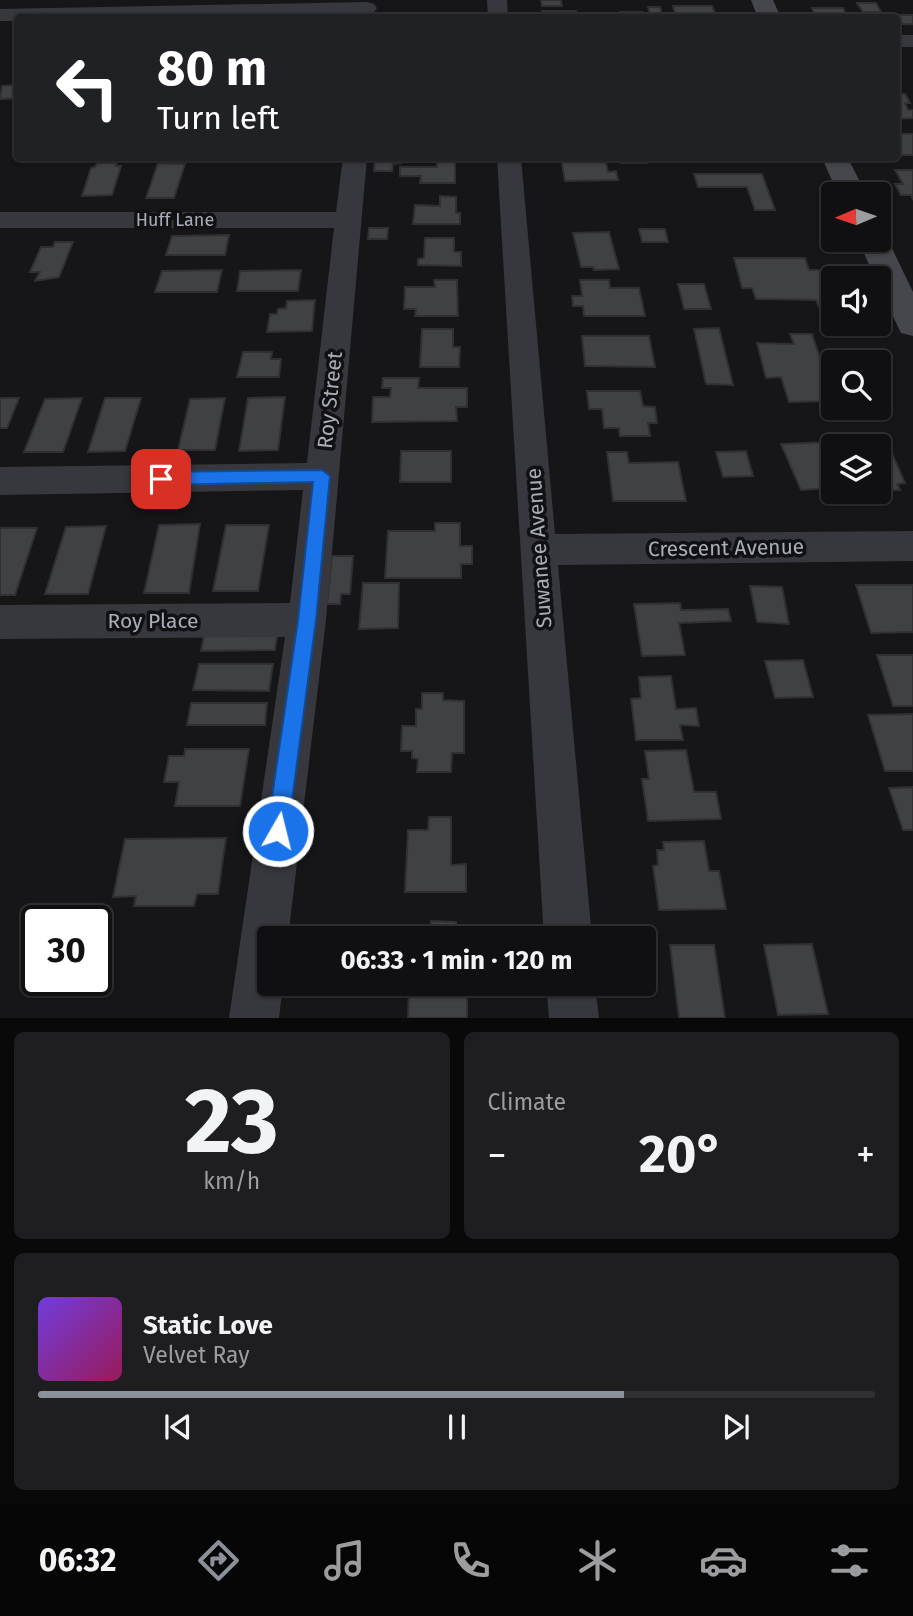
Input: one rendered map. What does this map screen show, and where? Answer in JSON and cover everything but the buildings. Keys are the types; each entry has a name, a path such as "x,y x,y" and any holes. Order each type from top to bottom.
{"street":[{"path":"52,14 367,8"},
{"name":"Roy Street","path":"254,1017 307,620 355,161"},
{"name":"Suwanee Avenue","path":"509,161 567,926"},
{"path":"836,161 846,182"},
{"name":"Huff Lane","path":"0,220 349,220"},
{"path":"879,252 913,325"},
{"path":"0,481 322,476"},
{"name":"Crescent Avenue","path":"539,550 913,547"},
{"name":"Roy Place","path":"0,622 307,620"},
{"path":"572,996 574,1017"}],"route":[{"path":"161,479 322,476 307,620 278,831"}]}
